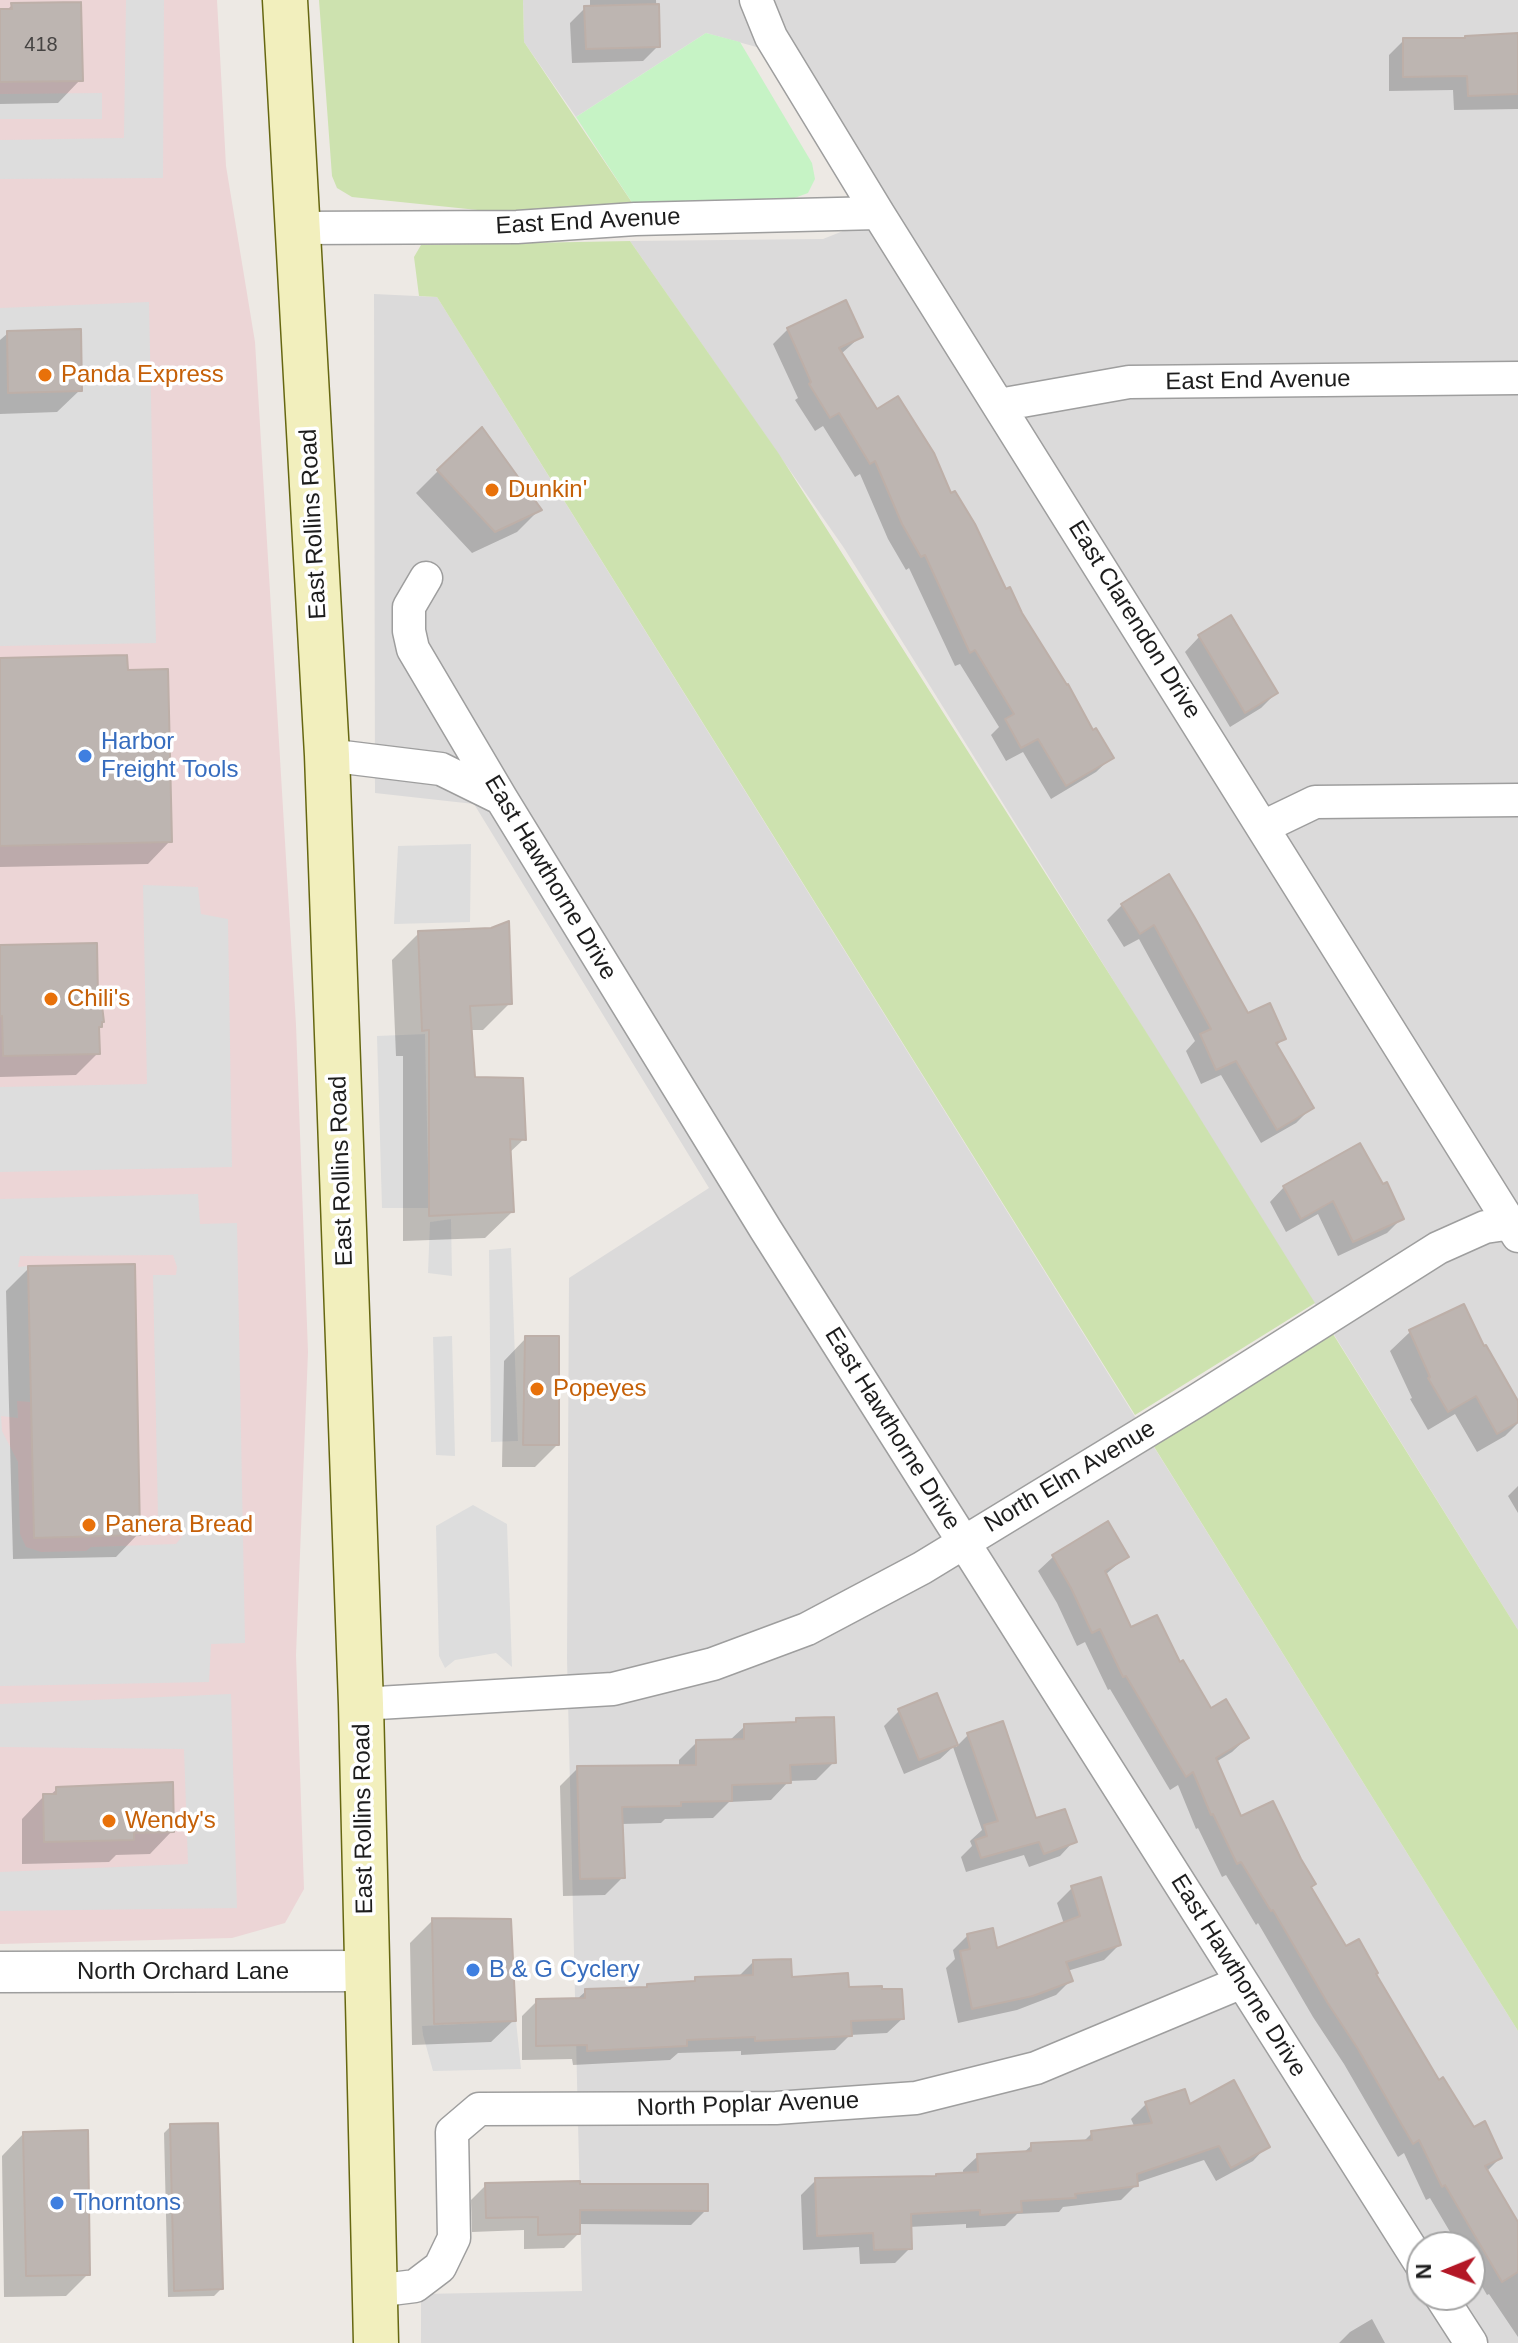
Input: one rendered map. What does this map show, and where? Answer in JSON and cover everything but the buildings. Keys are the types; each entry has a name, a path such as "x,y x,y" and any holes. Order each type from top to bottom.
{"main road":[{"name":"East Rollins Road","path":"285,0 327,755 361,1704 376,2343"}],"street":[{"name":"East Clarendon Drive","path":"756,0 771,37 878,213 1515,1227"},
{"name":"East End Avenue","path":"298,228 517,227 635,219 878,213"},
{"name":"East End Avenue","path":"999,405 1129,382 1518,378"},
{"name":"East Hawthorne Drive","path":"426,578 409,607 413,649 766,1230 1406,2241"},
{"path":"327,755 441,769 501,798"},
{"path":"1263,827 1315,802 1518,800"},
{"name":"North Elm Avenue","path":"361,1704 613,1689 713,1664 807,1629 922,1568 1438,1248 1485,1227 1515,1227"},
{"name":"North Orchard Lane","path":"0,1972 367,1971"},
{"name":"North Poplar Avenue","path":"375,2291 415,2286 440,2267 454,2238 452,2132 479,2109 776,2108 916,2098 1036,2068 1242,1982"},
{"path":"1450,2311 1471,2343"}],"shaded area":[{"path":"0,0 217,0 226,166 255,342 296,1025 308,1352 296,1655 304,1889 285,1923 232,1938 0,1944"},
{"path":"126,0 164,0 163,178 0,179 0,140 124,138"},
{"path":"523,0 1518,0 1518,1630 844,548 630,241 823,239 891,212 796,58 706,33 576,117 524,42"},
{"path":"102,93 102,119 0,119 0,94"},
{"path":"374,294 437,297 1518,2031 1518,2343 421,2343 421,2294 582,2291 567,1658 569,1278 709,1188 474,804 375,793"},
{"path":"149,302 156,643 0,646 0,308"},
{"path":"471,844 470,922 394,924 398,846"},
{"path":"143,885 198,887 201,914 228,919 232,1167 0,1172 0,1087 147,1084"},
{"path":"425,1034 429,1208 382,1208 377,1036"},
{"path":"198,1194 200,1224 237,1223 245,1643 211,1644 209,1682 0,1686 0,1199","holes":["173,1255 176,1275 153,1275 158,1518 180,1517 184,1521 184,1534 176,1544 41,1552 26,1547 20,1534 18,1462 2,1431 1,1416 18,1418 17,1401 31,1402 28,1266 18,1267 20,1256"]},
{"path":"451,1219 452,1276 428,1273 430,1222"},
{"path":"511,1248 518,1441 491,1442 489,1250"},
{"path":"452,1336 455,1456 436,1455 433,1337"},
{"path":"473,1505 507,1524 512,1667 496,1653 455,1660 445,1668 439,1656 436,1526"},
{"path":"231,1694 237,1908 0,1911 0,1872 188,1864 184,1749 0,1747 0,1704"},
{"path":"516,2021 521,2069 433,2071 422,2026"}],"green space":[{"path":"319,0 523,0 524,42 633,204 497,212 352,197 337,188 332,176"},
{"path":"706,33 740,42 812,163 815,179 808,193 789,200 633,204 576,117"},
{"path":"630,241 779,454 1315,1303 1135,1415 437,297 419,296 414,257 421,245"},
{"path":"1333,1334 1518,1630 1518,2031 1153,1445"}],"place":[{"name":"Panda Express","path":"45,375"},
{"name":"Dunkin'","path":"492,490"},
{"name":"Harbor Freight Tools","path":"85,756"},
{"name":"Chili's","path":"51,999"},
{"name":"Popeyes","path":"537,1389"},
{"name":"Panera Bread","path":"89,1525"},
{"name":"Wendy's","path":"109,1821"},
{"name":"B & G Cyclery","path":"473,1970"},
{"name":"Thorntons","path":"57,2203"}]}
